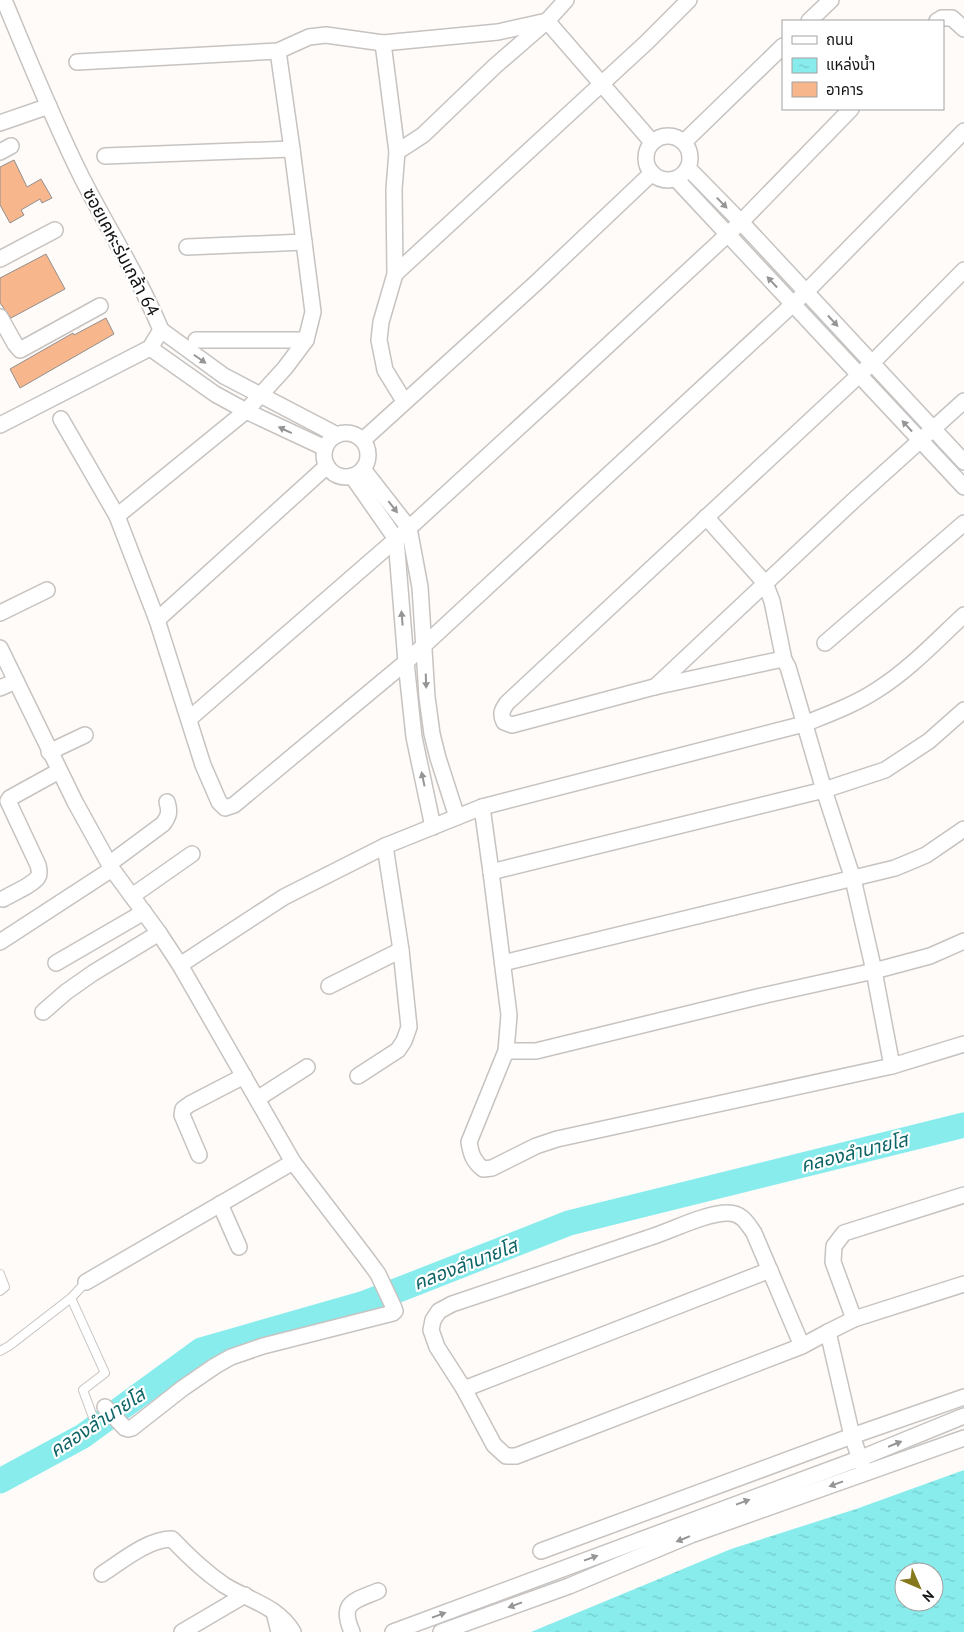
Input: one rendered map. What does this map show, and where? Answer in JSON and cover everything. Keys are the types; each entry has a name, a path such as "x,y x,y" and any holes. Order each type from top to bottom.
{"street":[{"name":"ซอยเคหะร่มเกล้า 64","path":"0,425 150,348 162,330 151,305 82,178 4,0"},
{"path":"397,152 423,135 495,66 547,21 566,0"},
{"path":"396,274 647,42 689,0"},
{"path":"810,20 831,0"},
{"path":"939,20 952,18 964,29"},
{"path":"77,62 278,51 309,37 326,35 383,43 498,32 547,21"},
{"path":"547,21 652,142"},
{"path":"383,43 397,152 394,189 396,274 381,322 379,340 385,370 404,401"},
{"path":"684,142 782,47"},
{"path":"117,516 246,411 285,368 306,340 313,312 278,51"},
{"path":"0,123 49,106"},
{"path":"189,719 409,528 741,222 850,110"},
{"path":"61,419 117,516 157,620 202,766 219,802 225,808 234,805 406,662 806,292 964,131"},
{"path":"668,136 677,137 684,142 689,150 691,159 684,174 676,179 667,180 659,178 652,173 647,166 646,158 652,142 660,137 668,136"},
{"path":"105,156 292,149"},
{"path":"688,168 741,222 964,462"},
{"path":"363,440 652,173"},
{"path":"676,179 964,487"},
{"path":"0,259 55,230"},
{"path":"187,247 304,242"},
{"path":"784,660 654,687 512,725 504,722 502,717 502,711 507,703 872,363 964,270"},
{"path":"0,317 20,350 100,306"},
{"path":"162,330 224,376 337,435"},
{"path":"196,340 306,340"},
{"path":"150,348 215,394 246,411 325,448"},
{"path":"654,687 852,501 934,430 964,401"},
{"path":"343,433 354,434 363,440 368,449 366,464 357,473 338,475 327,466 324,454 325,448 330,440 337,435 343,433"},
{"path":"157,620 327,466"},
{"path":"357,473 409,528 420,587 427,697 432,734 457,817"},
{"path":"357,473 396,539 414,737 433,827"},
{"path":"706,518 766,583 772,601 784,660 788,667 824,790 853,879 874,971 892,1066"},
{"path":"825,644 964,523"},
{"path":"0,613 47,590"},
{"path":"180,965 284,897 386,846 482,807 804,724 848,706 878,690 908,666 964,615"},
{"path":"0,648 49,752 110,866 159,932 180,965 293,1162 378,1274 395,1311 263,1346 230,1357 183,1388 132,1428 126,1428 102,1411"},
{"path":"0,688 16,681"},
{"path":"492,872 824,790 885,770 928,742 964,710"},
{"path":"49,752 85,735"},
{"path":"3,899 32,882 38,877 39,872 38,865 8,801 10,798 59,771"},
{"path":"0,942 110,866 163,824 170,810 167,802"},
{"path":"482,807 492,872 509,1015 506,1051 469,1142 471,1154 476,1164 483,1169 492,1168 536,1146 557,1139 892,1066 964,1044"},
{"path":"503,963 895,868 926,855 964,830"},
{"path":"358,1076 398,1050 404,1041 409,1027 401,950 386,846"},
{"path":"132,896 192,854"},
{"path":"56,963 144,912"},
{"path":"43,1012 92,973 159,932"},
{"path":"506,1051 536,1051 748,999 874,971 930,956 964,941"},
{"path":"329,986 401,950"},
{"path":"257,1099 307,1067"},
{"path":"199,1155 182,1115 183,1109 244,1076"},
{"path":"86,1282 293,1162"},
{"path":"854,1319 834,1262 834,1246 844,1233 964,1195"},
{"path":"220,1204 239,1247"},
{"path":"802,1346 754,1233 744,1218 730,1212 711,1215 650,1238 452,1304 439,1311 433,1320 431,1330 438,1347 464,1389 494,1445 506,1456 516,1456 802,1346 854,1319 964,1284"},
{"path":"464,1389 770,1270"},
{"path":"828,1332 852,1436 865,1473"},
{"path":"541,1551 852,1436 964,1397"},
{"path":"393,1632 860,1458 964,1416"},
{"path":"441,1632 569,1586 691,1536 964,1438"},
{"path":"102,1574 150,1543 161,1539 172,1540 226,1586 265,1605 284,1619 294,1632"},
{"path":"536,1579 542,1595"},
{"path":"352,1632 347,1622 346,1612 349,1605 378,1591"},
{"path":"182,1632 245,1595"},
{"path":"274,1612 278,1632"}],"lane":[{"path":"0,1274 5,1287 0,1291"},
{"path":"0,1351 71,1298 86,1282"},
{"path":"71,1298 105,1373 83,1390 102,1411"}],"water":[{"path":"964,1470 964,1632 531,1632 731,1549 856,1509"}],"building":[{"path":"14,160 27,187 41,179 52,198 42,203 40,199 21,210 24,215 10,223 0,205 0,167"},
{"path":"46,254 65,289 11,318 0,303 0,278"},
{"path":"106,318 114,334 20,388 10,369 73,333 74,335"}],"waterway":[{"name":"คลองลำนายโส","path":"0,1481 83,1436 201,1350 365,1303 569,1223 964,1125"}]}
